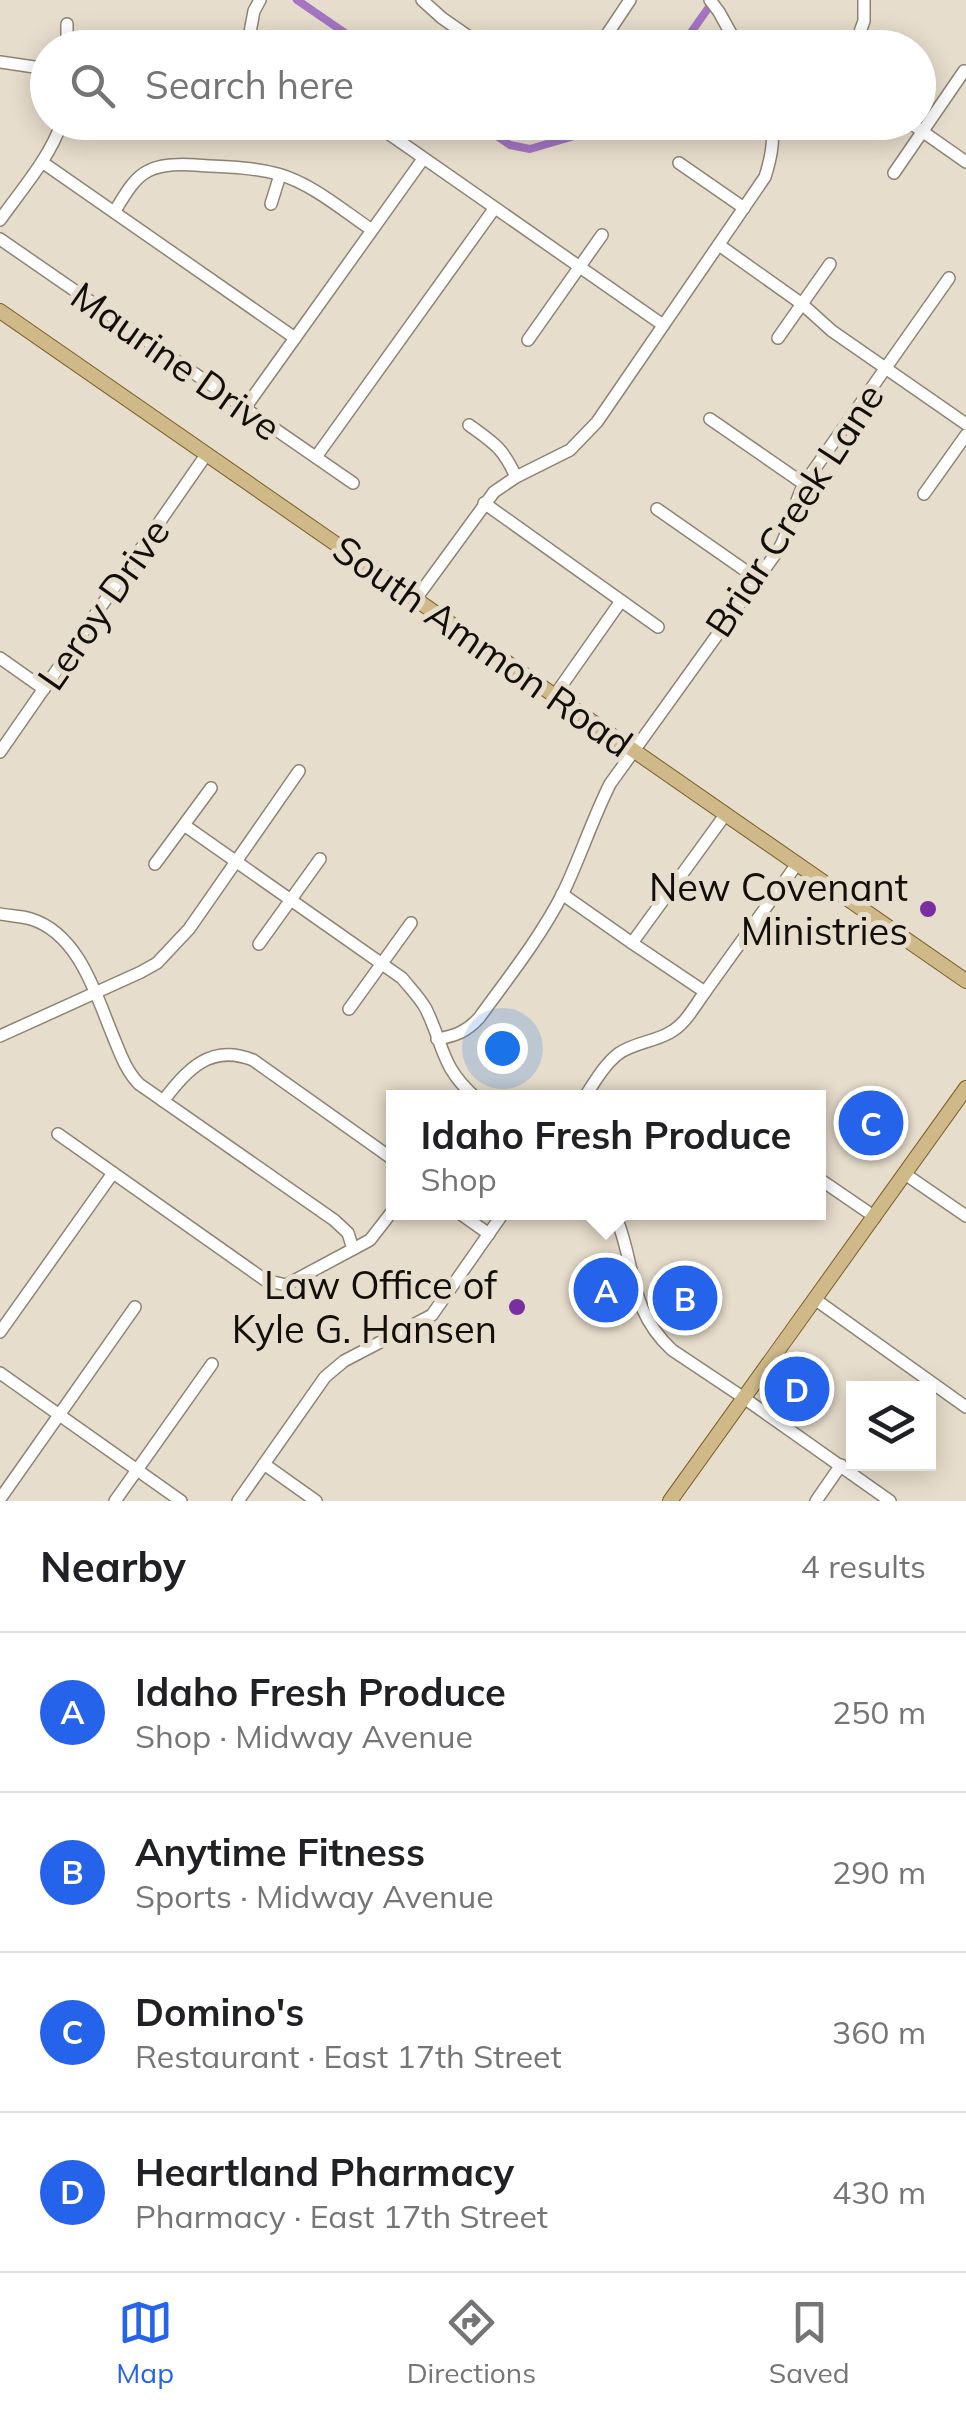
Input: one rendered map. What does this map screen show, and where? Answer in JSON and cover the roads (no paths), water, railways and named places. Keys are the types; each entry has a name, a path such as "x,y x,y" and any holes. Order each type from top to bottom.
{"main road":[{"name":"South Ammon Road","path":"0,311 966,981"},
{"path":"670,1501 966,1088"}],"street":[{"path":"251,30 260,0"},
{"path":"422,0 460,30"},
{"path":"610,30 630,0"},
{"path":"710,0 730,30"},
{"path":"860,30 864,0"},
{"path":"67,24 67,30"},
{"path":"0,62 30,66"},
{"path":"936,112 964,71"},
{"path":"0,220 56,140"},
{"path":"397,140 663,325"},
{"path":"415,600 494,492 570,450 597,422 764,177 774,140"},
{"path":"898,167 917,140"},
{"path":"934,140 966,162"},
{"path":"245,408 424,159"},
{"path":"42,162 294,338"},
{"path":"679,163 744,208"},
{"path":"114,212 139,177 149,170 196,165 250,168 298,182 372,230"},
{"path":"271,204 280,174"},
{"path":"316,457 494,208"},
{"path":"528,340 602,235"},
{"name":"Maurine Drive","path":"0,239 353,483"},
{"path":"719,245 802,304 832,331 966,424"},
{"path":"778,338 830,264"},
{"name":"Briar Creek Lane","path":"437,1039 468,1030 548,920 610,784 788,534 804,484 949,278"},
{"path":"710,419 804,484"},
{"path":"469,425 500,448 516,477"},
{"path":"924,494 966,435"},
{"name":"Leroy Drive","path":"0,752 206,455"},
{"path":"484,503 658,627"},
{"path":"657,509 756,578"},
{"path":"555,695 621,600"},
{"path":"0,658 44,689"},
{"path":"0,1036 142,972 166,955 190,929 299,771"},
{"path":"155,864 211,788"},
{"path":"632,943 725,815"},
{"path":"184,825 402,978 426,1009 446,1063 467,1090"},
{"path":"259,944 320,860"},
{"path":"590,1090 617,1055 675,1029 797,864"},
{"path":"562,894 704,992"},
{"path":"0,914 31,919 64,941 79,960 127,1069 138,1084 334,1220 348,1233 354,1249"},
{"path":"349,1009 412,923"},
{"path":"163,1101 185,1072 213,1058 239,1054 386,1154"},
{"path":"58,1134 276,1284 286,1284 370,1240 386,1219"},
{"path":"0,1332 114,1173"},
{"path":"906,1174 966,1216"},
{"path":"826,1183 875,1217"},
{"path":"469,1220 489,1234"},
{"path":"238,1501 334,1368 432,1315 499,1220"},
{"path":"616,1220 637,1299 650,1326 672,1350 890,1501"},
{"path":"816,1300 966,1407"},
{"path":"0,1499 135,1307"},
{"path":"115,1501 212,1364"},
{"path":"0,1372 181,1501"},
{"path":"264,1464 316,1501"},
{"path":"816,1501 841,1466"}],"waterway":[{"path":"297,0 341,30"},
{"path":"693,30 709,7"},
{"path":"503,140 530,149 561,140"}],"place":[{"name":"New Covenant Ministries","path":"928,909"},
{"name":"Domino's","path":"871,1123"},
{"name":"Idaho Fresh Produce","path":"606,1290"},
{"name":"Anytime Fitness","path":"685,1298"},
{"name":"Law Office of Kyle G. Hansen","path":"517,1307"},
{"name":"Heartland Pharmacy","path":"797,1389"}]}
